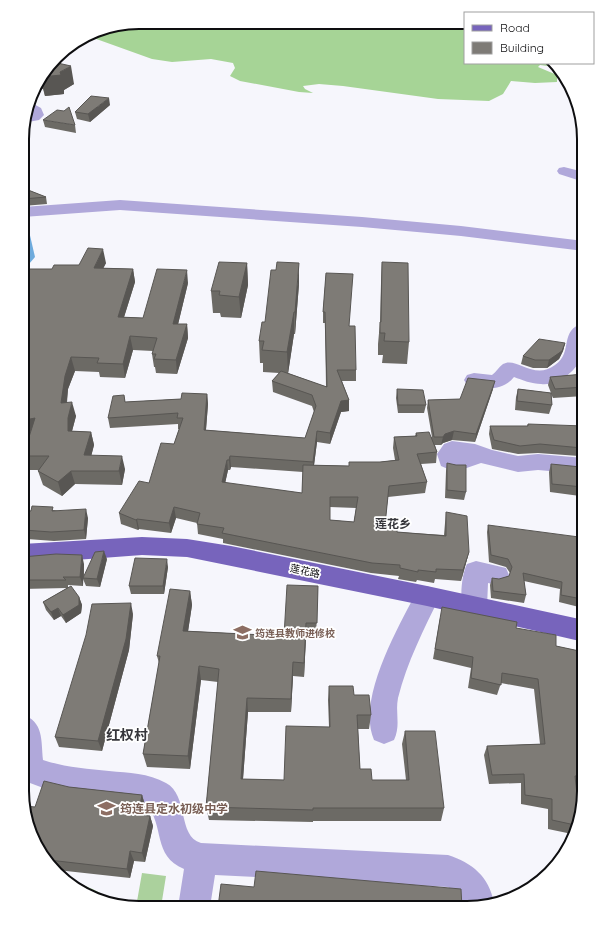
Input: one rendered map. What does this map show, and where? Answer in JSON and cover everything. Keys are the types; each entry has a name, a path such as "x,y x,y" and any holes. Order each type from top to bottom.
{"main road":[{"name":"莲花路","path":"29,554 142,546 187,548 427,596 577,629"}],"street":[{"path":"31,118 37,115 36,111 33,109"},
{"path":"564,171 577,175"},
{"path":"29,212 120,205 362,222 461,231 577,245"},
{"path":"474,380 495,383 502,378 509,369 546,378 561,372 568,366 574,353 577,338"},
{"path":"478,453 518,464 538,462 577,465"},
{"path":"474,607 476,571 497,575"},
{"path":"384,731 384,700 404,643 427,596"},
{"path":"29,761 32,770 48,777 72,782 146,789 157,794 167,805 173,834 178,848 186,855 201,859 448,871 456,873 469,883 477,895 478,901"},
{"path":"195,901 201,859"}],"green space":[{"path":"139,29 464,29 464,64 547,64 549,66 540,65 538,67 556,74 557,82 535,83 511,81 503,94 489,101 438,99 319,84 303,86 305,89 313,93 299,92 240,81 230,76 235,68 233,63 211,59 172,62 152,59 94,38 124,30"},
{"path":"142,873 166,876 162,901 137,901"},
{"path":"82,885 93,889 103,895"}],"water":[{"path":"29,231 35,257 29,264"}],"building":[{"path":"59,63 71,66 60,72 61,75 48,76"},
{"path":"91,96 109,98 88,114 75,112"},
{"path":"69,107 75,125 43,120 57,110 64,111"},
{"path":"29,190 46,197 29,198"},
{"path":"88,248 103,249 94,268 133,269 118,317 143,318 157,269 187,270 173,324 187,324 176,360 154,359 156,354 152,354 157,338 130,336 123,364 97,363 99,358 71,357 65,376 61,403 72,402 68,418 68,431 91,432 84,455 122,456 119,471 71,471 58,482 38,471 49,456 29,456 29,437 35,418 29,419 29,269 52,269 54,265 79,265"},
{"path":"219,262 247,263 239,297 219,295 220,291 211,291"},
{"path":"277,262 299,263 295,312 287,352 262,350 264,341 259,341 262,322 265,322 271,270 276,270"},
{"path":"382,262 408,263 409,342 384,341 385,333 380,333"},
{"path":"326,273 353,274 349,326 355,326 356,370 337,370 349,400 341,401 330,433 317,431 313,462 230,456 229,460 227,460 222,482 302,493 303,465 349,466 349,462 380,462 399,460 394,437 417,436 416,433 429,432 437,452 417,454 427,482 389,486 385,525 397,527 397,532 446,536 446,512 467,516 469,552 463,570 436,569 436,572 418,570 418,572 400,568 400,565 372,563 222,533 224,528 197,524 200,513 174,507 169,523 136,520 119,513 139,481 149,483 161,443 174,444 183,418 177,418 178,413 108,418 113,396 124,395 125,402 181,399 182,393 207,394 204,430 305,438 316,406 312,395 272,381 281,371 327,387 325,312 323,312","holes":["330,497 358,497 354,522 330,520"]},
{"path":"539,339 565,343 562,351 549,360 535,360 523,356"},
{"path":"577,375 577,387 555,389 550,377"},
{"path":"468,378 495,381 476,434 454,431 445,434 443,437 434,437 428,400 460,399"},
{"path":"397,389 423,390 426,405 398,405"},
{"path":"518,389 551,393 552,405 517,401"},
{"path":"528,424 577,426 577,448 540,444 520,446 494,440 490,426 528,426"},
{"path":"447,463 466,465 466,492 447,490"},
{"path":"551,464 577,467 577,486 552,484"},
{"path":"32,506 53,507 52,511 86,509 84,530 51,532 29,530 29,511 31,511"},
{"path":"488,525 577,537 577,598 561,595 562,582 523,573 526,595 493,591 492,578 499,579 509,576 512,567 508,559 491,555"},
{"path":"104,551 97,579 83,578 95,552"},
{"path":"56,554 82,555 80,577 63,577 66,580 29,580 29,556"},
{"path":"135,558 167,559 163,586 129,586"},
{"path":"287,585 318,586 317,623 306,623 304,663 293,662 291,699 247,698 241,779 284,780 286,726 330,727 329,686 353,686 354,695 369,695 371,715 357,715 360,769 371,769 372,780 409,780 405,731 435,731 444,808 313,808 313,810 206,807 219,669 199,666 188,756 143,754 160,656 157,656 170,589 190,591 183,631 284,636"},
{"path":"71,586 79,597 79,605 63,615 58,608 51,612 43,602"},
{"path":"131,603 126,639 98,741 55,737 86,635 92,604"},
{"path":"442,607 517,622 516,628 556,635 556,646 577,650 577,776 575,776 577,799 572,824 552,820 552,799 525,795 524,774 492,775 487,746 545,744 538,679 502,673 501,685 471,678 473,657 435,649"},
{"path":"44,781 69,787 142,795 138,815 150,816 142,853 130,851 127,869 54,861 37,833 30,807 35,807"},
{"path":"256,871 461,889 462,901 219,901 221,884 254,887"}],"place":[{"name":"筠连县教师进修校","path":"242,633"},
{"name":"筠连县定水初级中学","path":"107,808"}],"district":[{"name":"莲花乡","path":"393,523"},
{"name":"红权村","path":"127,735"}]}
